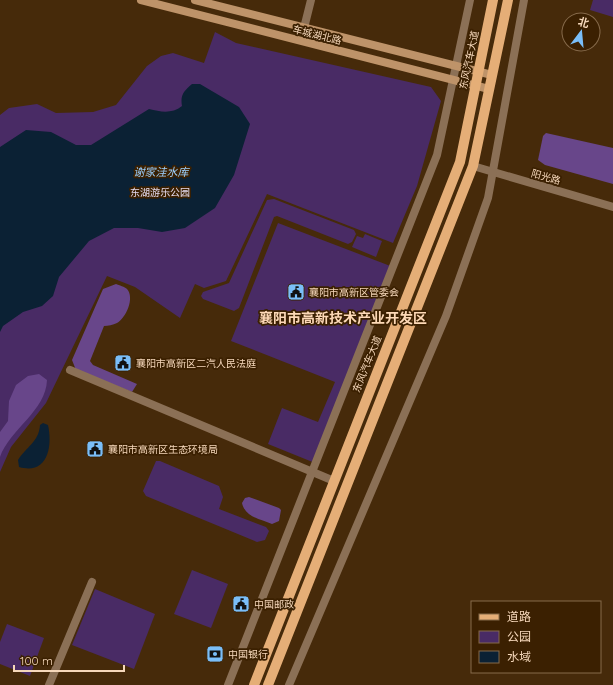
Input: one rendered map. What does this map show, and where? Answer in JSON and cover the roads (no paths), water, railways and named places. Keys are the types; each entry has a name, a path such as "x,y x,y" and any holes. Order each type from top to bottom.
{"main road":[{"name":"车城湖北路","path":"141,0 489,89"},
{"name":"车城湖北路","path":"195,0 492,75"},
{"name":"东风汽车大道","path":"254,685 460,162 494,0"},
{"path":"268,685 473,166 508,0"}],"street":[{"path":"304,28 311,0"},
{"path":"228,685 437,155 470,0"},
{"path":"289,685 446,316 488,198 524,0"},
{"name":"阳光路","path":"473,166 613,207"},
{"path":"70,370 334,481"},
{"path":"49,685 92,582"}],"water":[{"name":"谢家洼水库","path":"192,84 200,84 239,107 250,124 234,175 215,208 185,228 162,232 138,228 114,228 89,241 59,277 53,296 42,306 23,312 3,326 0,332 0,147 26,130 51,132 76,145 91,145 149,109 166,112 178,109 182,106 183,94"},
{"path":"43,423 48,425 50,442 46,458 36,467 19,467 18,460 35,440 40,425"}],"place":[{"name":"襄阳市高新区管委会","path":"296,292"},
{"name":"襄阳市高新区二汽人民法庭","path":"123,363"},
{"name":"襄阳市高新区生态环境局","path":"95,449"},
{"name":"中国邮政","path":"241,604"},
{"name":"中国银行","path":"215,654"}],"district":[{"name":"襄阳市高新技术产业开发区","path":"343,318"}],"park label":[{"name":"东湖游乐公园","path":"160,192"}]}
